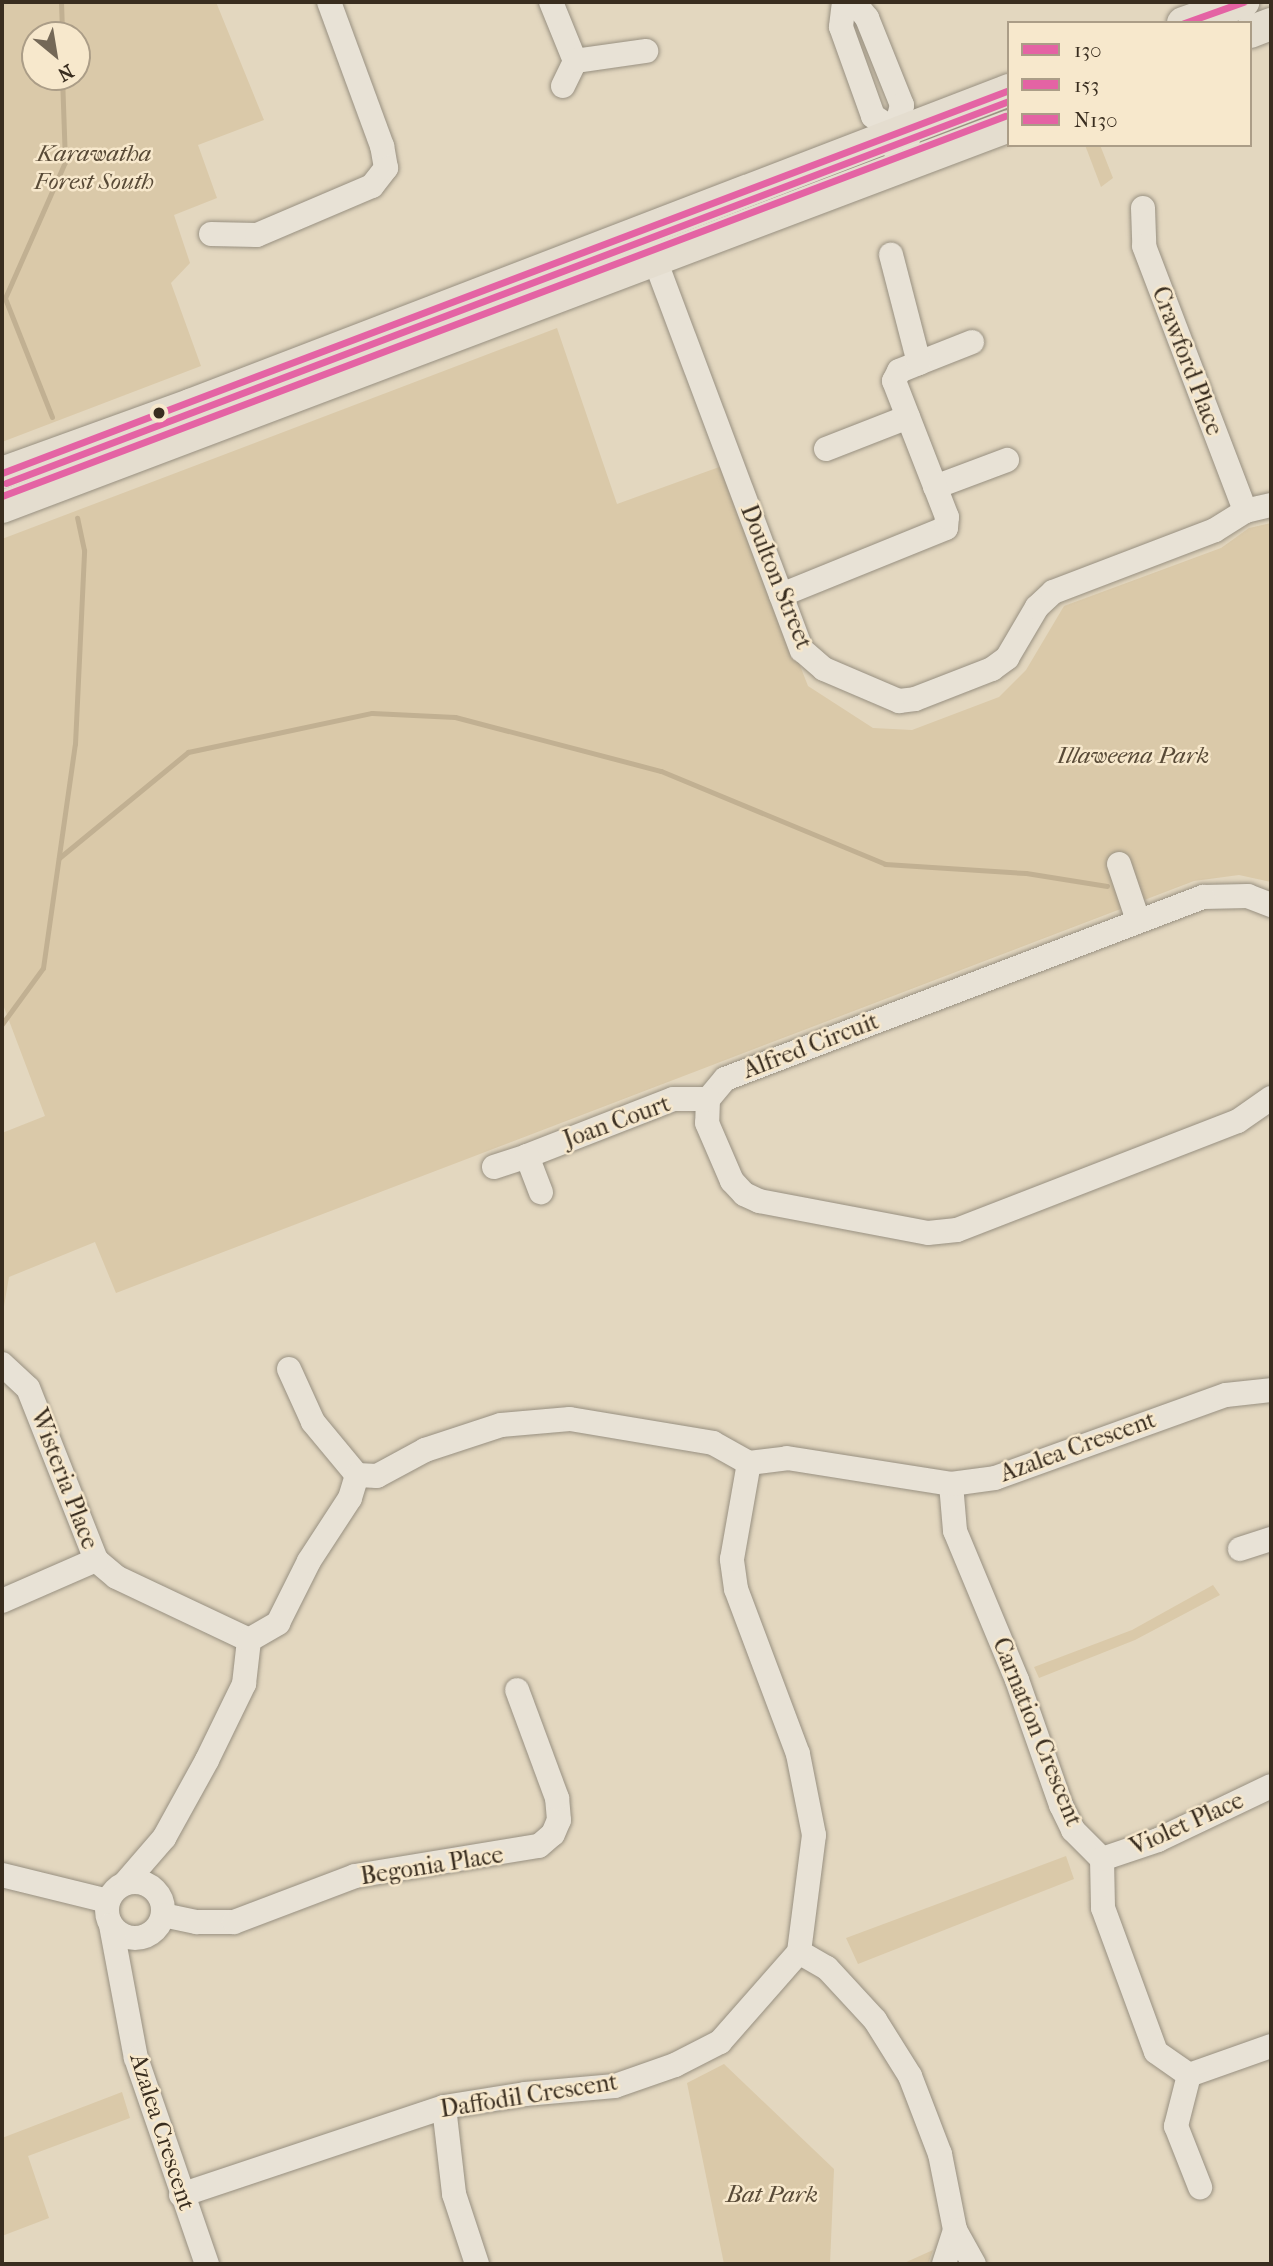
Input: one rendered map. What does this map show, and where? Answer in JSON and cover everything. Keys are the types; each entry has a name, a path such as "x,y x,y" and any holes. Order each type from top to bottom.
{"main road":[{"path":"1189,21 1242,2"},
{"path":"1252,31 1271,24"},
{"path":"2,473 851,151 890,119 935,119 1007,91"},
{"path":"2,508 1007,127"}],"street":[{"path":"211,234 257,235 372,186 386,168 382,146 329,2"},
{"path":"551,2 575,61 563,86"},
{"path":"844,2 841,27 890,119 920,145 977,138"},
{"path":"854,2 867,18 890,119 877,177"},
{"path":"575,61 646,51"},
{"name":"Crawford Place","path":"1143,208 1144,246 1245,511"},
{"name":"Doulton Street","path":"644,230 802,650 811,662 899,701 915,699 992,669 1007,658 1037,607 1053,592 1215,530 1245,511 1271,505"},
{"path":"891,255 919,363"},
{"path":"781,595 937,535 946,528 947,517 894,381 899,371 972,342"},
{"path":"826,449 908,417"},
{"path":"935,487 1007,460"},
{"path":"1119,864 1138,920"},
{"name":"Alfred Circuit","path":"708,1099 724,1079 1203,897 1248,897 1271,905"},
{"path":"708,1099 707,1124 732,1181 744,1194 759,1201 928,1233 957,1230 1238,1121 1271,1098"},
{"name":"Joan Court","path":"494,1167 673,1099 708,1099"},
{"path":"527,1156 541,1192"},
{"name":"Wisteria Place","path":"2,1364 28,1388 96,1560 116,1577 249,1640"},
{"path":"289,1369 313,1422 357,1475 377,1476 425,1450 501,1425 570,1419 713,1443 749,1463 732,1559 736,1589 798,1754 814,1835 799,1952 827,1968 875,2020 910,2076 940,2154 955,2230 974,2264"},
{"name":"Azalea Crescent","path":"749,1463 787,1458 951,1484 995,1478 1226,1395 1271,1390"},
{"path":"115,1903 164,1838 244,1684 249,1640 278,1623 310,1561 351,1498 357,1475"},
{"name":"Carnation Crescent","path":"951,1484 955,1531 1027,1706 1061,1804 1073,1830 1102,1859"},
{"path":"1240,1549 1271,1539"},
{"path":"2,1601 96,1560"},
{"name":"Begonia Place","path":"115,1903 142,1883 160,1904 197,1922 234,1922 355,1877 539,1846 553,1834 559,1820 557,1798 517,1690"},
{"name":"Violet Place","path":"1102,1859 1158,1840 1271,1786"},
{"path":"115,1903 131,1938 146,1936 160,1904 164,1838"},
{"path":"1102,1859 1103,1908 1156,2052 1189,2075"},
{"path":"2,1875 115,1903"},
{"name":"Azalea Crescent","path":"115,1903 136,2058 207,2264"},
{"name":"Azalea Crescent","path":"126,1997 146,1936"},
{"name":"Daffodil Crescent","path":"181,2195 444,2107 525,2094 615,2086 675,2065 720,2042 799,1952"},
{"path":"1189,2075 1271,2046"},
{"path":"1189,2075 1176,2126 1200,2187"},
{"path":"444,2107 454,2194 477,2264"},
{"path":"944,2264 955,2230"}],"green space":[{"name":"Karawatha Forest South","path":"2,2 216,2 264,120 198,145 217,198 174,215 190,263 171,283 201,366 2,442"},
{"path":"1086,147 1101,147 1113,178 1101,187"},
{"name":"Illaweena Park","path":"557,328 617,504 722,466 808,686 873,728 912,730 999,697 1026,670 1064,606 1221,548 1249,528 1271,523 1271,882 1239,875 1194,881 116,1293 95,1242 9,1277 2,1318 2,1133 45,1116 2,1002 2,539"},
{"path":"1213,1585 1220,1595 1135,1640 1039,1678 1034,1667 1132,1630"},
{"path":"1066,1856 1074,1879 858,1964 846,1938"},
{"name":"Bat Park","path":"724,2064 834,2169 830,2264 724,2264 687,2083"},
{"path":"122,2092 130,2118 28,2156 49,2218 2,2236 2,2138"},
{"path":"933,2250 928,2264 902,2264"}],"waterway":[{"path":"61,2 62,21"},
{"path":"52,417 5,298 65,162 62,91"},
{"path":"2,1024 43,968 75,744 84,550 77,518"},
{"path":"59,858 188,752 372,713 455,717 661,771 885,864 1026,873 1107,886"}],"transit line":[{"name":"130","path":"1190,21 1243,2"},
{"name":"130","path":"2,473 1007,91"},
{"name":"153","path":"6,483 1007,102"},
{"name":"N130","path":"2,496 1005,116"}]}
